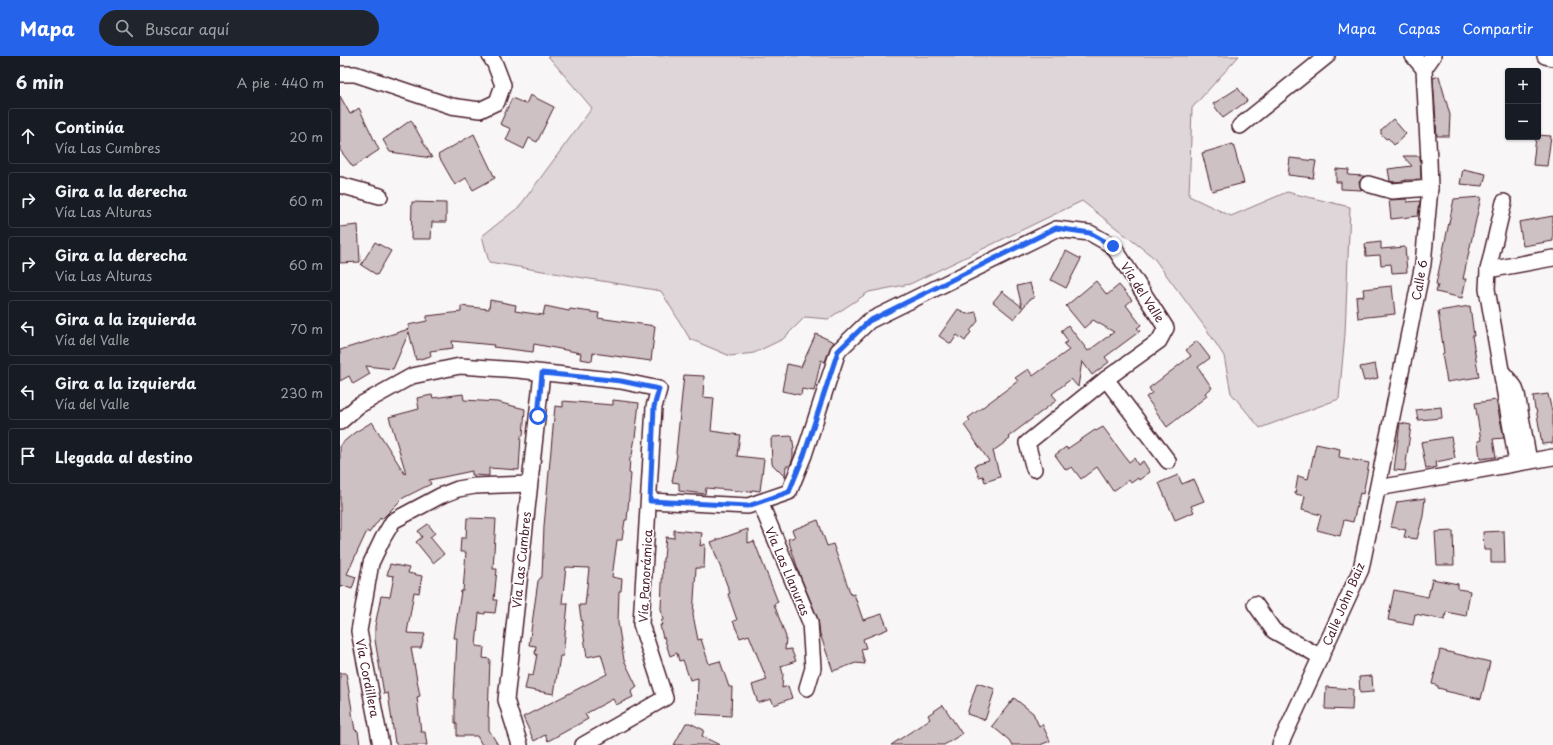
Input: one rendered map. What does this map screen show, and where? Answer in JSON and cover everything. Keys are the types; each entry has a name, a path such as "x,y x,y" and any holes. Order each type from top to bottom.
{"street":[{"path":"340,74 355,74 451,106 480,110 497,102 503,85 490,56"},
{"path":"1240,126 1327,56"},
{"path":"1413,56 1424,69 1433,56"},
{"path":"1545,56 1553,58"},
{"name":"Calle 6","path":"1378,488 1423,264 1430,188 1424,69"},
{"path":"1368,184 1392,191 1430,188"},
{"path":"340,185 380,196"},
{"path":"1504,202 1488,270 1487,289 1503,372 1514,386 1517,394 1523,462"},
{"name":"Vía del Valle","path":"650,501 748,506 789,492 804,455 838,351 869,321 1056,228 1090,233 1113,246 1166,328 1159,341 1106,379 1027,443 1034,469"},
{"path":"1488,270 1553,258"},
{"path":"340,422 358,406 412,376 460,366 518,370 621,381 659,389 654,407 650,501"},
{"name":"Vía Las Cumbres","path":"520,745 506,700 542,373"},
{"path":"1106,379 1168,461"},
{"path":"1378,488 1553,457"},
{"name":"Vía Cordillera","path":"381,745 359,631 371,563 383,538 393,521 440,496 458,489 475,486 529,484"},
{"name":"Calle John Baiz","path":"1280,745 1361,569 1378,488"},
{"name":"Vía Panorámica","path":"583,745 665,698 641,624 650,501"},
{"name":"Vía Las Llanuras","path":"760,502 810,622 813,668 807,688"},
{"path":"1255,604 1274,631 1321,656"}],"shaded area":[{"path":"548,56 1239,56 1192,108 1189,196 1231,216 1287,192 1350,207 1345,334 1339,399 1260,428 1231,393 1224,356 1207,330 1153,257 1082,201 910,284 869,292 828,319 805,317 783,339 754,353 730,356 690,339 661,291 489,262 482,236 519,207 592,108"}],"building":[{"path":"1439,76 1450,115 1449,136 1437,136 1433,78"},
{"path":"1238,88 1247,101 1223,118 1213,104"},
{"path":"530,95 554,107 537,142 529,138 524,149 506,140 511,129 500,124 512,98 526,104"},
{"path":"340,96 350,114 359,108 379,150 353,167 340,150"},
{"path":"1393,119 1406,134 1394,145 1388,138 1386,139 1381,134 1381,130"},
{"path":"411,120 432,158 390,152 383,140"},
{"path":"474,134 495,178 473,190 466,178 455,185 438,155"},
{"path":"1541,135 1551,136 1547,166 1533,165 1536,140 1541,140"},
{"path":"1233,144 1244,183 1212,191 1202,153"},
{"path":"1403,156 1420,156 1421,180 1390,181 1388,169 1412,166"},
{"path":"1290,158 1316,161 1313,178 1288,175"},
{"path":"1336,169 1349,170 1348,175 1364,176 1359,182 1361,190 1341,189 1341,182 1336,182"},
{"path":"1463,169 1486,174 1483,186 1460,184"},
{"path":"1481,197 1463,279 1466,279 1462,298 1436,292 1438,285 1436,284 1454,199"},
{"path":"1407,199 1407,202 1420,201 1418,216 1391,219 1389,200"},
{"path":"412,202 446,203 446,222 432,222 431,239 411,239"},
{"path":"1553,216 1553,241 1523,246 1519,222"},
{"path":"358,225 360,262 340,263 340,227"},
{"path":"375,242 391,251 377,275 361,265"},
{"path":"1381,242 1381,249 1405,247 1407,272 1392,273 1391,264 1381,265 1380,255 1366,256 1365,244"},
{"path":"1066,251 1081,259 1066,288 1051,280"},
{"path":"1096,281 1107,295 1119,285 1132,300 1126,305 1141,325 1137,328 1140,331 1105,357 1109,362 1092,375 1082,361 1078,387 1071,379 1052,394 1057,400 1008,437 1010,439 993,451 1000,477 985,482 983,476 979,477 975,465 989,461 964,425 970,420 968,418 1018,381 1015,378 1028,369 1033,376 1069,350 1064,344 1068,341 1061,331 1068,325 1088,351 1114,332 1093,320 1084,328 1066,306"},
{"path":"1030,283 1034,298 1030,299 1014,319 993,302 1002,291 1022,307 1017,286"},
{"path":"1392,286 1395,314 1358,318 1356,297 1364,296 1363,289"},
{"path":"490,300 516,305 515,311 543,315 545,306 569,311 570,309 599,313 598,318 655,326 651,361 593,353 592,361 580,359 581,353 534,344 533,352 493,347 494,345 452,341 453,348 430,351 431,356 416,360 409,332 393,369 366,366 370,374 353,384 349,376 340,381 340,350 409,329 408,325 427,321 427,316 461,312 461,306 489,309"},
{"path":"1470,306 1474,336 1472,336 1479,377 1447,382 1442,354 1444,353 1438,311"},
{"path":"958,309 966,314 976,312 978,321 970,331 971,332 965,341 957,335 951,344 939,336"},
{"path":"816,334 834,342 825,362 821,360 814,391 802,389 801,395 782,391 787,364 801,367"},
{"path":"1197,341 1210,358 1198,367 1212,388 1205,393 1207,396 1167,427 1146,397 1152,393 1149,388 1191,356 1186,350"},
{"path":"1375,364 1378,378 1364,381 1360,367"},
{"path":"684,375 704,376 703,397 714,398 711,431 740,435 737,456 764,459 760,491 752,490 751,492 706,488 705,494 679,491 679,483 672,482 677,455"},
{"path":"463,394 464,400 497,402 525,409 523,436 521,436 519,470 489,468 489,476 472,475 472,471 429,480 431,484 403,498 382,519 381,517 369,533 367,531 347,574 356,577 352,589 341,585 340,588 340,445 354,433 372,422 405,474 406,473 389,417 419,409 417,398 432,395 433,398"},
{"path":"1548,394 1553,416 1553,443 1542,444 1533,396"},
{"path":"613,400 639,403 635,438 632,455 630,458 629,473 631,474 627,520 625,520 622,540 617,540 612,577 622,579 621,591 619,591 618,623 624,660 637,687 631,692 633,697 616,705 613,699 585,714 588,719 548,741 545,735 534,741 523,717 607,674 601,654 587,657 579,605 585,605 589,568 566,567 562,603 568,603 563,656 560,656 554,694 525,689 528,675 533,676 537,654 535,654 536,646 529,645 538,581 542,576 544,526 555,406 563,407 563,401 613,405"},
{"path":"1496,400 1504,438 1493,439 1496,457 1480,459 1478,441 1481,440 1475,403"},
{"path":"1441,407 1442,418 1418,420 1416,410"},
{"path":"1400,423 1411,425 1405,471 1394,470"},
{"path":"1103,427 1129,462 1134,458 1138,465 1143,461 1150,472 1139,480 1138,478 1131,483 1129,480 1113,491 1097,467 1081,479 1072,467 1066,470 1055,455 1066,447 1067,449 1095,430 1096,431"},
{"path":"792,436 794,449 793,458 790,466 786,466 785,477 772,464 771,439 772,437"},
{"path":"1451,437 1455,458 1436,462 1437,467 1426,469 1421,442"},
{"path":"1316,444 1340,449 1339,457 1369,463 1363,494 1360,493 1353,522 1344,520 1340,536 1317,530 1321,515 1302,510 1305,496 1295,494 1298,476 1308,479"},
{"path":"1178,475 1182,484 1194,479 1204,501 1191,506 1194,512 1175,520 1159,483"},
{"path":"1425,498 1423,516 1417,539 1404,537 1406,530 1391,527 1397,502"},
{"path":"467,518 496,519 493,569 497,569 494,600 497,600 495,613 479,613 476,646 484,647 483,658 490,659 489,730 498,745 482,745 477,736 457,736 457,723 455,723 454,699 457,638 454,638 461,591 463,591 466,552 460,552 461,538 466,538"},
{"path":"818,520 827,546 833,544 851,595 854,594 863,620 882,614 888,629 863,639 866,648 861,649 865,664 856,663 833,671 820,634 818,619 801,578 788,539 795,537 792,530"},
{"path":"428,524 435,533 430,537 444,554 433,563 416,542 422,537 418,531"},
{"path":"748,529 748,543 754,541 778,602 774,604 786,637 785,650 791,649 796,661 781,666 783,674 782,688 788,686 792,698 774,705 771,699 758,703 752,685 767,680 749,635 740,638 733,621 737,620 728,594 730,593 711,542"},
{"path":"674,530 702,533 700,546 705,544 704,568 696,568 693,615 698,640 701,639 709,664 720,661 729,687 732,687 731,716 697,714 698,678 690,680 683,660 679,661 677,653 670,656 664,637 663,638 660,625 662,625 661,621 663,620 661,609 663,558 666,537 674,538"},
{"path":"1453,531 1454,565 1437,565 1435,532"},
{"path":"1504,531 1505,563 1491,563 1491,550 1484,550 1483,532"},
{"path":"390,564 409,568 408,573 422,576 419,593 414,592 407,633 425,634 421,648 411,648 420,696 417,697 421,732 425,732 427,745 397,745 395,743 388,693 384,694 375,640 375,626 381,596 390,597 394,576 387,575"},
{"path":"1432,579 1458,584 1458,589 1470,591 1466,616 1446,612 1445,620 1415,614 1413,625 1388,620 1394,590 1428,597"},
{"path":"1440,650 1490,662 1481,699 1445,691 1446,690 1438,688 1438,686 1432,684"},
{"path":"340,673 346,673 355,730 358,731 360,745 340,745"},
{"path":"1372,676 1373,692 1360,693 1359,677"},
{"path":"977,683 995,689 985,720 967,714"},
{"path":"1326,687 1353,689 1352,710 1325,709"},
{"path":"1014,698 1033,713 1039,726 1042,724 1050,741 1040,745 1012,745 1009,740 992,726"},
{"path":"943,705 962,734 944,745 891,745 930,719 928,715"},
{"path":"686,723 690,723 704,730 702,736 720,745 674,745"}],"route":[{"path":"538,416 542,373 621,381 659,389 654,407 650,501 748,506 789,492 804,455 838,351 869,321 1056,228 1090,233 1113,246"}]}
